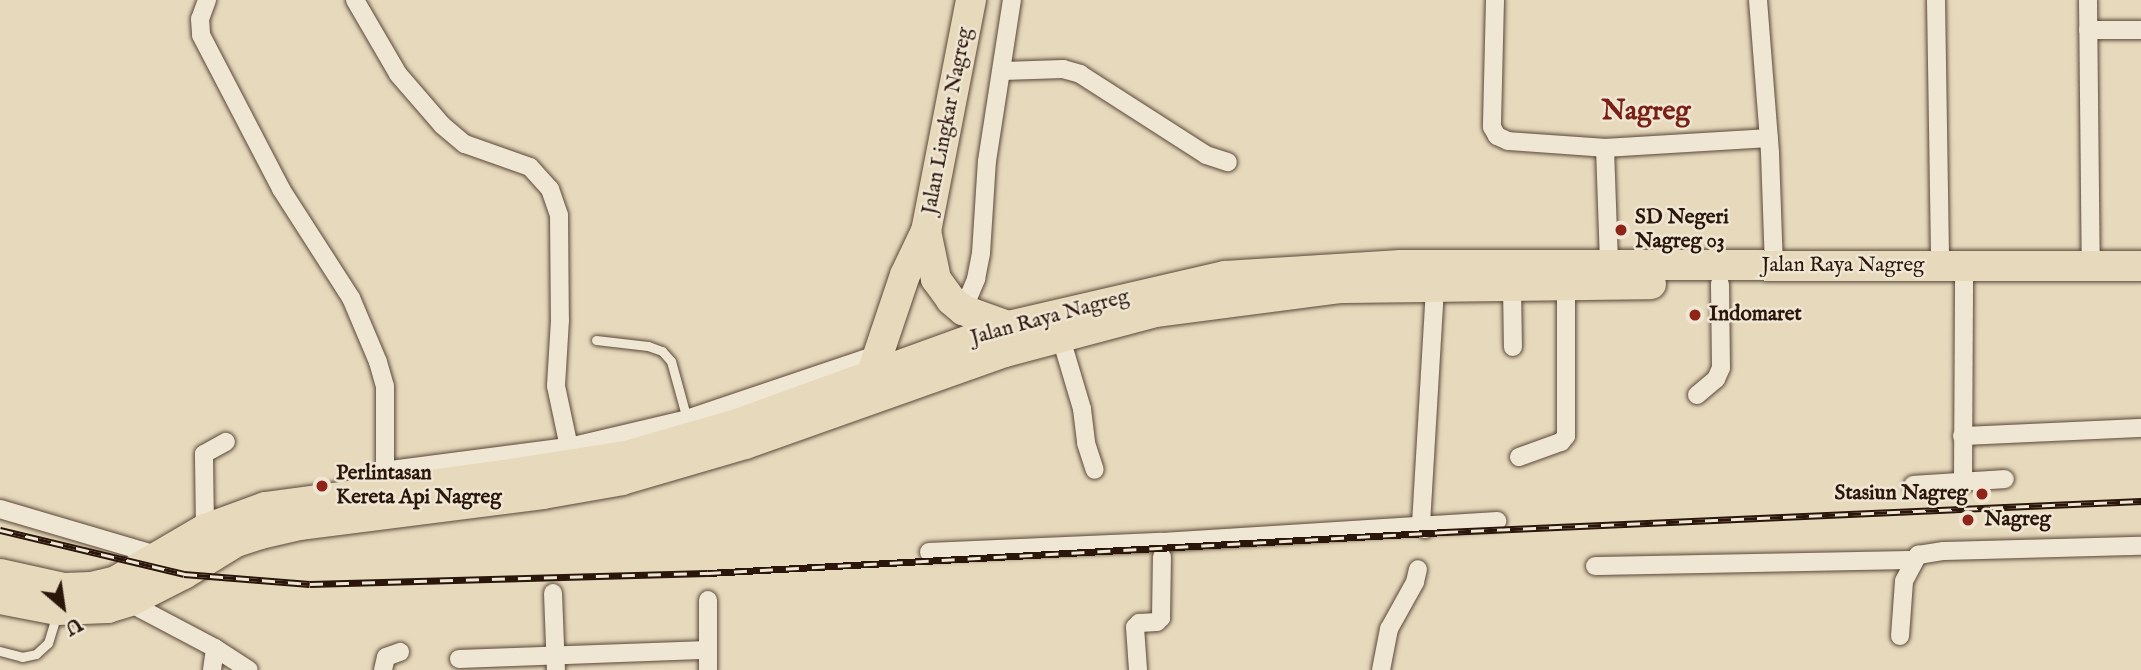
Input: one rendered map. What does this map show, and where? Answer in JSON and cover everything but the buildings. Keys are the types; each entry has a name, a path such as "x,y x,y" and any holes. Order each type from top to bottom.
{"highway":[{"name":"Jalan Lingkar Nagreg","path":"971,0 926,231 936,279 951,300 963,310 1008,326"},
{"path":"874,364 905,275 926,231"},
{"name":"Jalan Raya Nagreg","path":"0,599 57,610 108,608 160,556 205,529 237,515 384,481 626,456 740,423 874,364 1008,326 1225,276 1401,265 1609,264 1956,273 2141,286"},
{"name":"Jalan Raya Nagreg","path":"0,575 64,588 91,587 123,591 184,574 212,554 261,534 299,524 543,494 622,480 745,444 944,372 1060,335 1155,312 1238,299 1341,288 1720,284 2091,265 2141,266"}],"street":[{"path":"207,0 200,19 201,35 281,189 351,298 378,362 385,386 384,481 569,447 687,419 874,364"},
{"path":"355,0 398,74 442,125 465,144 530,167 550,189 559,215 561,320 556,386 569,447"},
{"path":"963,310 976,279 981,253 987,161 1012,0"},
{"path":"1495,0 1492,128 1497,136 1508,141 1605,148 1769,138"},
{"path":"1758,0 1769,138 1774,267"},
{"path":"1936,0 1956,273 1963,480"},
{"path":"2088,0 2091,265"},
{"path":"2088,30 2141,30"},
{"path":"1003,71 1063,69 1080,74 1169,133 1206,155 1228,162"},
{"path":"1605,148 1609,264"},
{"path":"1697,395 1716,379 1721,368 1720,284"},
{"path":"1519,457 1561,442 1566,436 1566,285"},
{"path":"1512,286 1513,347"},
{"path":"1423,527 1435,287"},
{"path":"1060,335 1082,409 1086,443 1094,470"},
{"path":"1962,436 2141,428"},
{"path":"205,529 204,454 226,442"},
{"path":"1913,485 2005,479"},
{"path":"0,509 160,556"},
{"path":"929,552 1162,548 1497,521"},
{"path":"1900,636 1905,581 1913,560 1918,555 1944,551 2141,546"},
{"path":"1139,670 1135,627 1139,623 1157,622 1161,618 1162,548"},
{"path":"1595,566 1913,560"},
{"path":"1381,670 1389,629 1415,582 1418,569"},
{"path":"123,591 249,670"},
{"path":"553,593 556,662"},
{"path":"708,600 708,670"},
{"path":"212,670 215,648"},
{"path":"459,659 556,662 708,650"},
{"path":"383,670 386,657 400,652"}],"lane":[{"path":"596,340 648,346 662,351 671,361 687,419"},
{"path":"0,651 22,657 36,654 48,643 57,610"}],"railway":[{"path":"0,530 184,574 310,584 708,573 1445,532 2141,501"}],"place":[{"name":"SD Negeri Nagreg 03","path":"1621,230"},
{"name":"Indomaret","path":"1695,315"},
{"name":"Perlintasan Kereta Api Nagreg","path":"322,486"},
{"name":"Stasiun Nagreg","path":"1982,494"},
{"name":"Nagreg","path":"1968,520"}],"district":[{"name":"Nagreg","path":"1646,112"}]}
